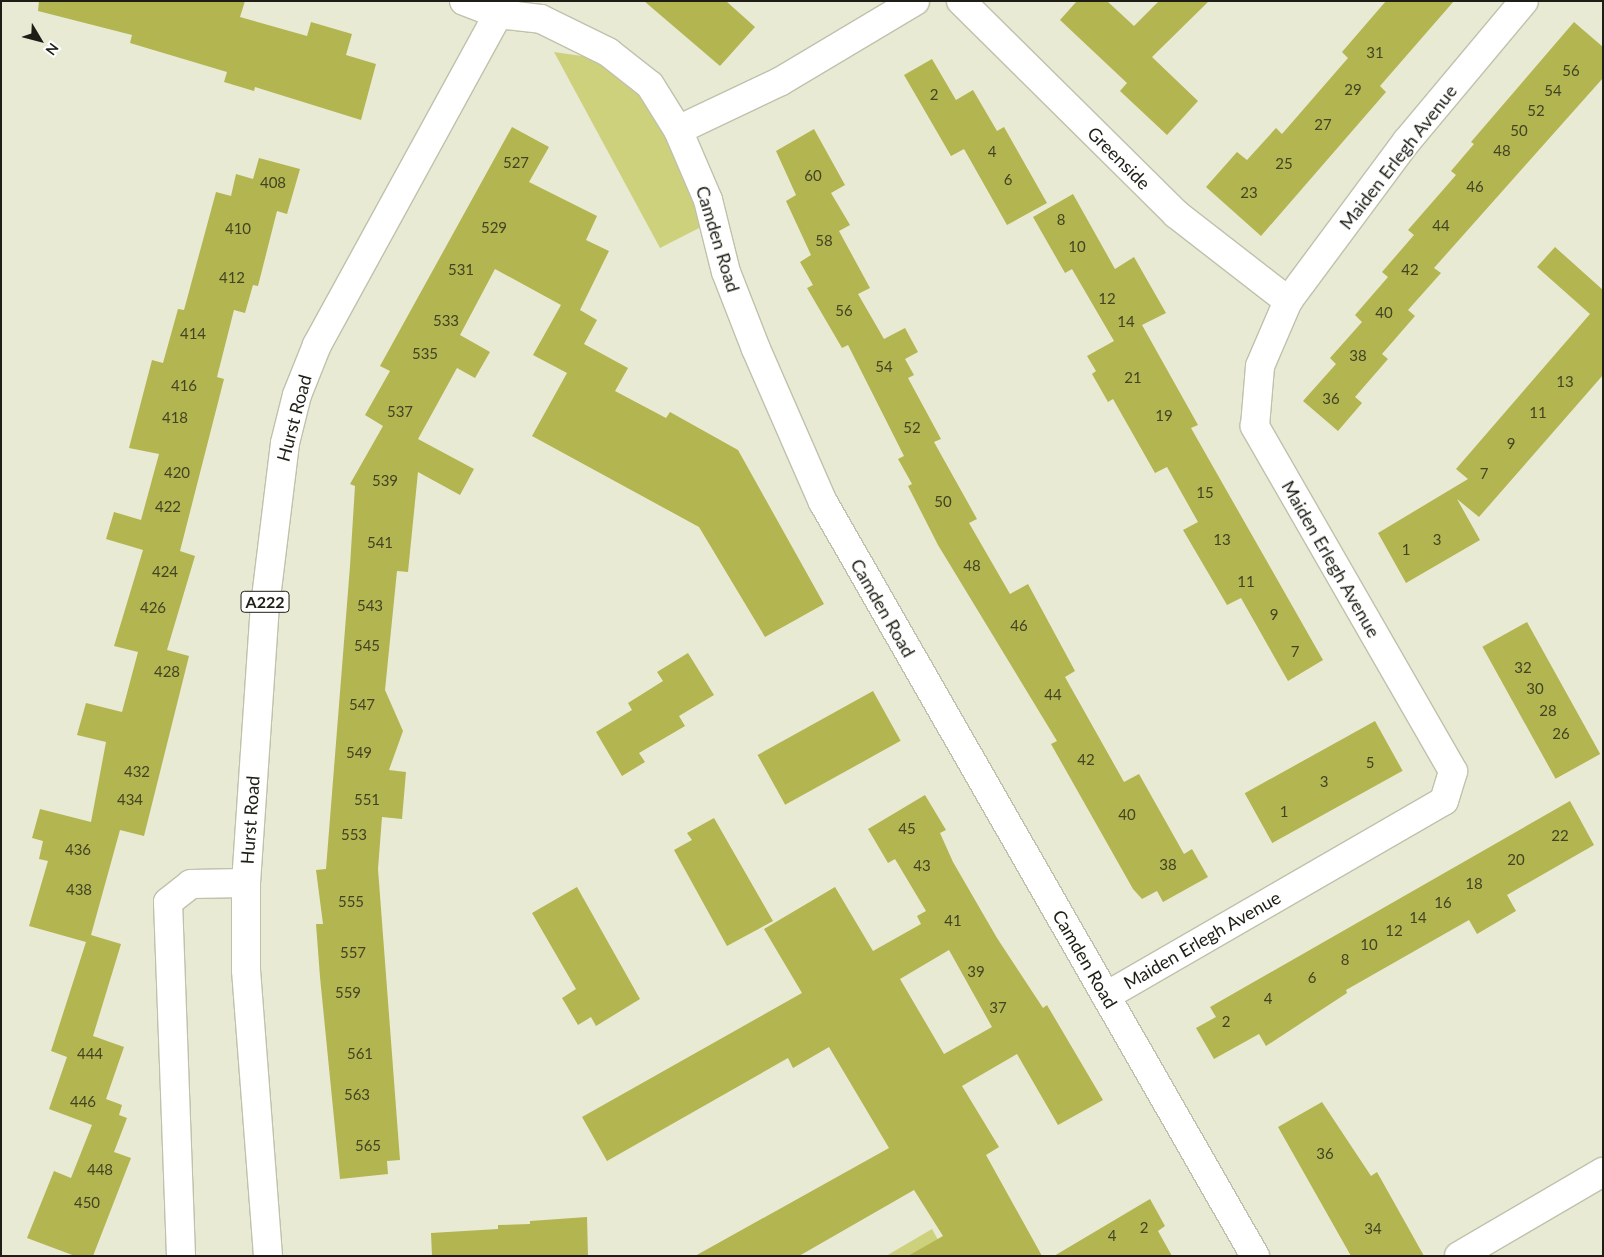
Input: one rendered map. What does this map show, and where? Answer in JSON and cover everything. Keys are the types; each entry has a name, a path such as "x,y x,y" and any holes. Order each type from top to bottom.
{"street":[{"name":"Camden Road","path":"464,1 501,8 541,19 608,52 650,85 678,130 708,200 726,272 823,502 1254,1256"},
{"path":"678,130 781,81 915,1"},
{"name":"Greenside","path":"961,1 1176,214 1288,301"},
{"name":"Maiden Erlegh Avenue","path":"1106,996 1444,801 1453,771 1254,426 1260,366 1288,301 1407,141 1524,1"},
{"name":"Hurst Road","path":"268,1256 246,970 246,884 269,558 296,395 339,302 501,8"},
{"name":"Hurst Road","path":"181,1256 168,902 192,884 246,884"},
{"path":"1459,1256 1603,1172"}],"green space":[{"path":"554,52 589,57 635,84 667,131 703,226 660,248"},
{"path":"932,1229 947,1256 886,1256"}],"building":[{"path":"39,1 245,1 240,17 307,36 311,22 352,34 346,55 376,64 361,120 255,87 254,91 224,82 227,72 130,43 132,35 38,11"},
{"path":"644,1 726,1 755,27 720,66"},
{"path":"1077,1 1107,1 1134,26 1159,1 1209,1 1152,57 1198,101 1167,135 1120,91 1127,83 1060,20"},
{"path":"1386,1 1454,1 1380,86 1386,92 1261,236 1206,187 1237,152 1247,160 1276,128 1282,134 1348,58 1342,52"},
{"path":"1574,22 1603,47 1603,78 1434,268 1441,273 1408,310 1415,316 1382,354 1388,359 1355,397 1362,403 1338,431 1303,401 1336,364 1330,358 1362,322 1355,315 1388,277 1382,272 1414,235 1408,230 1456,175 1451,171 1474,144 1471,142"},
{"path":"932,59 956,100 973,90 997,131 1004,127 1047,203 1007,225 964,149 951,156 904,75"},
{"path":"512,127 549,147 529,182 597,216 586,240 609,251 580,310 597,320 584,344 628,368 615,391 666,418 670,412 738,450 824,604 765,637 699,527 532,436 567,373 533,355 561,305 495,269 460,335 490,352 475,378 457,368 418,439 474,469 460,495 418,472 408,572 397,571 385,690 403,731 389,770 406,772 402,819 382,817 378,869 400,1160 387,1161 388,1174 340,1179 320,977 316,924 323,924 316,870 326,869 355,486 350,484 383,426 365,415 390,371 380,366"},
{"path":"814,129 845,185 831,193 850,225 839,231 870,288 858,294 884,339 905,328 918,352 905,359 914,375 908,378 941,439 934,442 977,519 969,523 1010,594 1028,584 1075,671 1065,677 1124,782 1139,774 1184,854 1192,849 1208,877 1163,902 1157,891 1142,899 1133,889 1051,744 1057,741 938,545 908,486 912,484 898,459 904,456 848,345 842,348 807,288 813,285 800,262 811,255 786,201 796,195 776,151"},
{"path":"259,158 300,169 287,214 277,211 258,286 253,285 245,313 234,310 217,377 224,379 180,551 195,556 167,650 189,656 144,836 120,830 91,935 121,944 93,1036 124,1047 106,1099 122,1105 119,1115 127,1118 114,1152 131,1158 93,1256 75,1256 27,1238 54,1171 71,1178 92,1125 49,1109 67,1057 51,1051 86,942 29,926 48,861 39,859 43,841 32,838 40,809 91,822 106,742 77,735 86,703 122,712 138,652 114,646 143,550 106,539 114,512 141,520 159,454 129,448 152,360 163,363 178,309 184,310 216,192 231,196 236,174 253,179"},
{"path":"1073,194 1115,269 1134,257 1166,313 1142,325 1198,425 1191,428 1323,660 1288,681 1241,598 1227,605 1183,530 1198,522 1167,467 1155,473 1113,399 1108,402 1092,374 1096,371 1087,356 1114,341 1072,269 1065,273 1033,217"},
{"path":"1555,247 1603,290 1603,375 1479,517 1457,499 1480,540 1406,583 1378,533 1468,479 1456,469 1590,314 1537,267"},
{"path":"1527,622 1600,754 1556,779 1482,647"},
{"path":"688,653 714,695 679,716 685,726 639,753 645,762 622,776 596,732 632,710 628,703 663,681 657,672"},
{"path":"873,691 901,741 785,805 758,755"},
{"path":"1375,721 1403,771 1272,843 1245,793"},
{"path":"925,795 946,830 940,833 953,862 997,938 1043,1008 1047,1005 1103,1100 1058,1125 1017,1054 962,1086 999,1147 986,1155 1042,1256 908,1256 943,1236 914,1190 799,1256 695,1256 889,1148 829,1047 793,1068 788,1058 607,1161 582,1117 802,993 764,929 835,887 873,951 921,924 917,916 926,911 895,859 888,863 868,829","holes":["949,950 992,1027 944,1054 900,979"]},
{"path":"1570,801 1594,845 1507,895 1516,911 1477,934 1469,920 1346,990 1347,993 1266,1046 1259,1034 1214,1059 1196,1028 1216,1017 1210,1007"},
{"path":"714,818 773,921 727,946 674,850 692,840 687,833"},
{"path":"577,887 640,999 596,1026 591,1017 578,1025 562,998 576,989 532,913"},
{"path":"1322,1102 1371,1176 1377,1172 1424,1256 1351,1256 1278,1127"},
{"path":"1150,1199 1165,1226 1158,1231 1172,1256 1054,1256"},
{"path":"587,1217 588,1256 432,1256 431,1233 498,1229 498,1225 530,1224 530,1221"}]}
